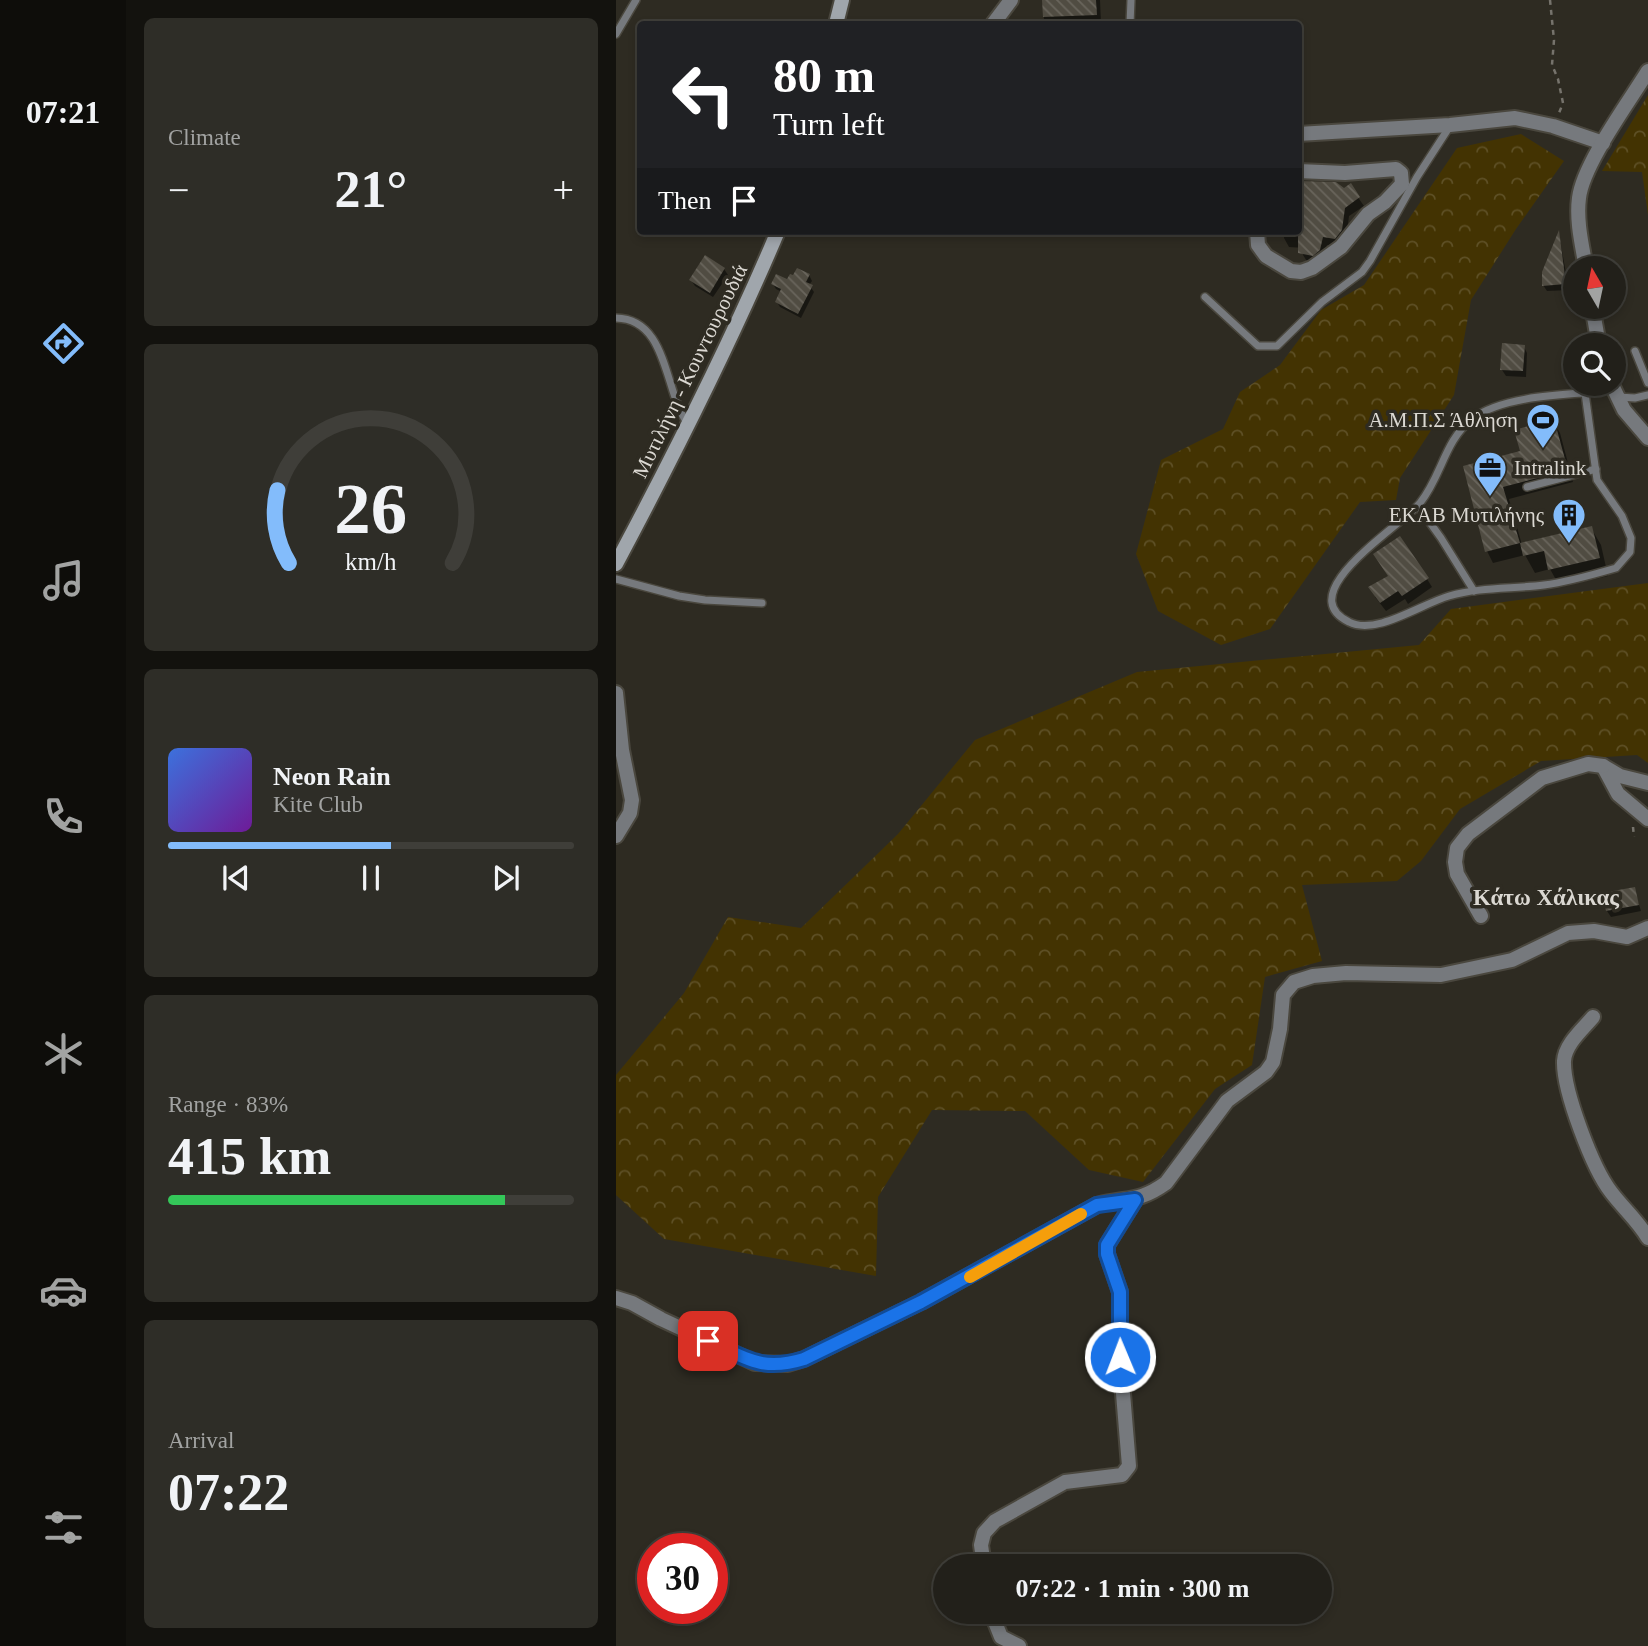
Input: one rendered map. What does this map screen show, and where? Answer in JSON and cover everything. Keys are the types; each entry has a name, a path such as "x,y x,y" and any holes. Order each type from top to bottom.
{"main road":[{"path":"837,21 842,0"},
{"name":"Μυτιλήνη - Κουντουρουδιά","path":"616,564 751,295 776,235"}],"street":[{"path":"995,21 1011,0"},
{"path":"1584,256 1578,218 1579,196 1586,172 1648,71"},
{"path":"1302,134 1450,125 1515,118 1553,126 1603,143"},
{"path":"1257,235 1258,245 1266,256 1291,271 1301,272 1312,268 1341,247 1368,214 1385,202 1402,184 1401,173 1396,169 1345,173 1302,171"},
{"path":"1618,397 1624,410 1648,438"},
{"path":"616,693 622,750 632,800 630,813 616,836"},
{"path":"1481,916 1457,874 1455,862 1457,848 1468,834 1542,778 1588,764 1603,766 1620,776 1648,783"},
{"path":"1603,766 1618,794 1648,819"},
{"path":"616,1298 632,1303 755,1363 788,1364 804,1359 921,1302 1097,1205 1135,1200 1154,1192 1166,1183 1227,1101 1266,1072 1273,1062 1283,995 1294,982 1313,976 1346,973 1441,975 1470,971 1512,960 1568,933 1594,931 1627,937 1648,928"},
{"path":"1593,1017 1571,1044 1564,1060 1569,1093 1598,1172 1610,1192 1648,1238"},
{"path":"982,1554 984,1533 995,1521 1065,1482 1122,1475 1127,1471 1129,1455 1120,1357 1120,1292 1107,1254 1107,1245 1135,1200"},
{"path":"996,1624 1001,1637 1019,1646"}],"lane":[{"path":"616,34 636,0"},
{"path":"1130,21 1131,0"},
{"path":"1205,297 1258,346 1278,346 1322,302 1362,271 1370,261 1450,125"},
{"path":"616,318 633,320 660,350 676,405 688,424"},
{"path":"1635,351 1648,383"},
{"path":"1563,394 1502,405 1475,417 1457,432 1418,506 1358,557 1333,589 1331,602 1335,611 1348,622 1363,626 1378,624 1449,596 1544,585 1616,568 1630,552 1631,538 1622,516 1597,480 1585,396"},
{"path":"1618,397 1635,398 1648,395"},
{"path":"1527,487 1596,469"},
{"path":"1418,506 1474,591"},
{"path":"616,579 692,598 762,603"}],"path":[{"path":"1550,0 1554,40 1552,65 1563,103 1553,126"}],"green space":[{"path":"1648,95 1648,215 1642,172 1602,171"},
{"path":"1521,134 1564,161 1471,300 1454,395 1400,478 1396,500 1360,502 1270,629 1221,645 1158,611 1136,554 1161,460 1223,429 1240,392 1280,365 1321,310 1364,285 1457,148"},
{"path":"1648,583 1648,763 1637,755 1541,761 1460,809 1421,861 1397,881 1302,885 1322,961 1265,977 1252,1065 1215,1089 1143,1182 1089,1170 1025,1111 932,1110 878,1197 876,1276 664,1239 616,1195 616,1075 684,993 728,917 801,928 898,834 975,740 1137,672 1419,645 1451,609"}],"building":[{"path":"1042,0 1096,0 1097,15 1043,17"},
{"path":"1302,181 1336,182 1344,188 1351,183 1360,197 1345,208 1342,230 1335,239 1323,237 1320,250 1313,256 1298,253 1298,235 1302,235"},
{"path":"1559,230 1563,284 1542,286 1542,272"},
{"path":"705,255 725,268 710,293 689,280"},
{"path":"797,268 810,274 806,282 813,285 798,314 775,302 781,289 771,284 776,274 787,279"},
{"path":"1502,343 1525,345 1523,371 1500,370"},
{"path":"1554,419 1568,470 1503,487 1520,543 1485,552 1463,466 1520,451 1514,430"},
{"name":"ΕΚΑΒ Μυτιλήνης","path":"1592,526 1600,558 1548,570 1544,551 1523,556 1520,543"},
{"path":"1400,536 1429,578 1402,596 1398,591 1380,603 1368,587 1388,576 1373,554"},
{"path":"1635,887 1639,905 1606,911 1602,893"}],"slow traffic":[{"path":"970,1277 1081,1214"}],"place":[{"name":"Α.Μ.Π.Σ Άθληση","path":"1543,450"},
{"name":"Intralink","path":"1490,498"},
{"name":"ΕΚΑΒ Μυτιλήνης","path":"1569,545"}],"district":[{"name":"Κάτω Χάλικας","path":"1546,897"}],"route":[{"path":"708,1341 755,1363 788,1364 804,1359 921,1302 1097,1205 1135,1200 1107,1245 1107,1254 1120,1292 1120,1357"}]}
